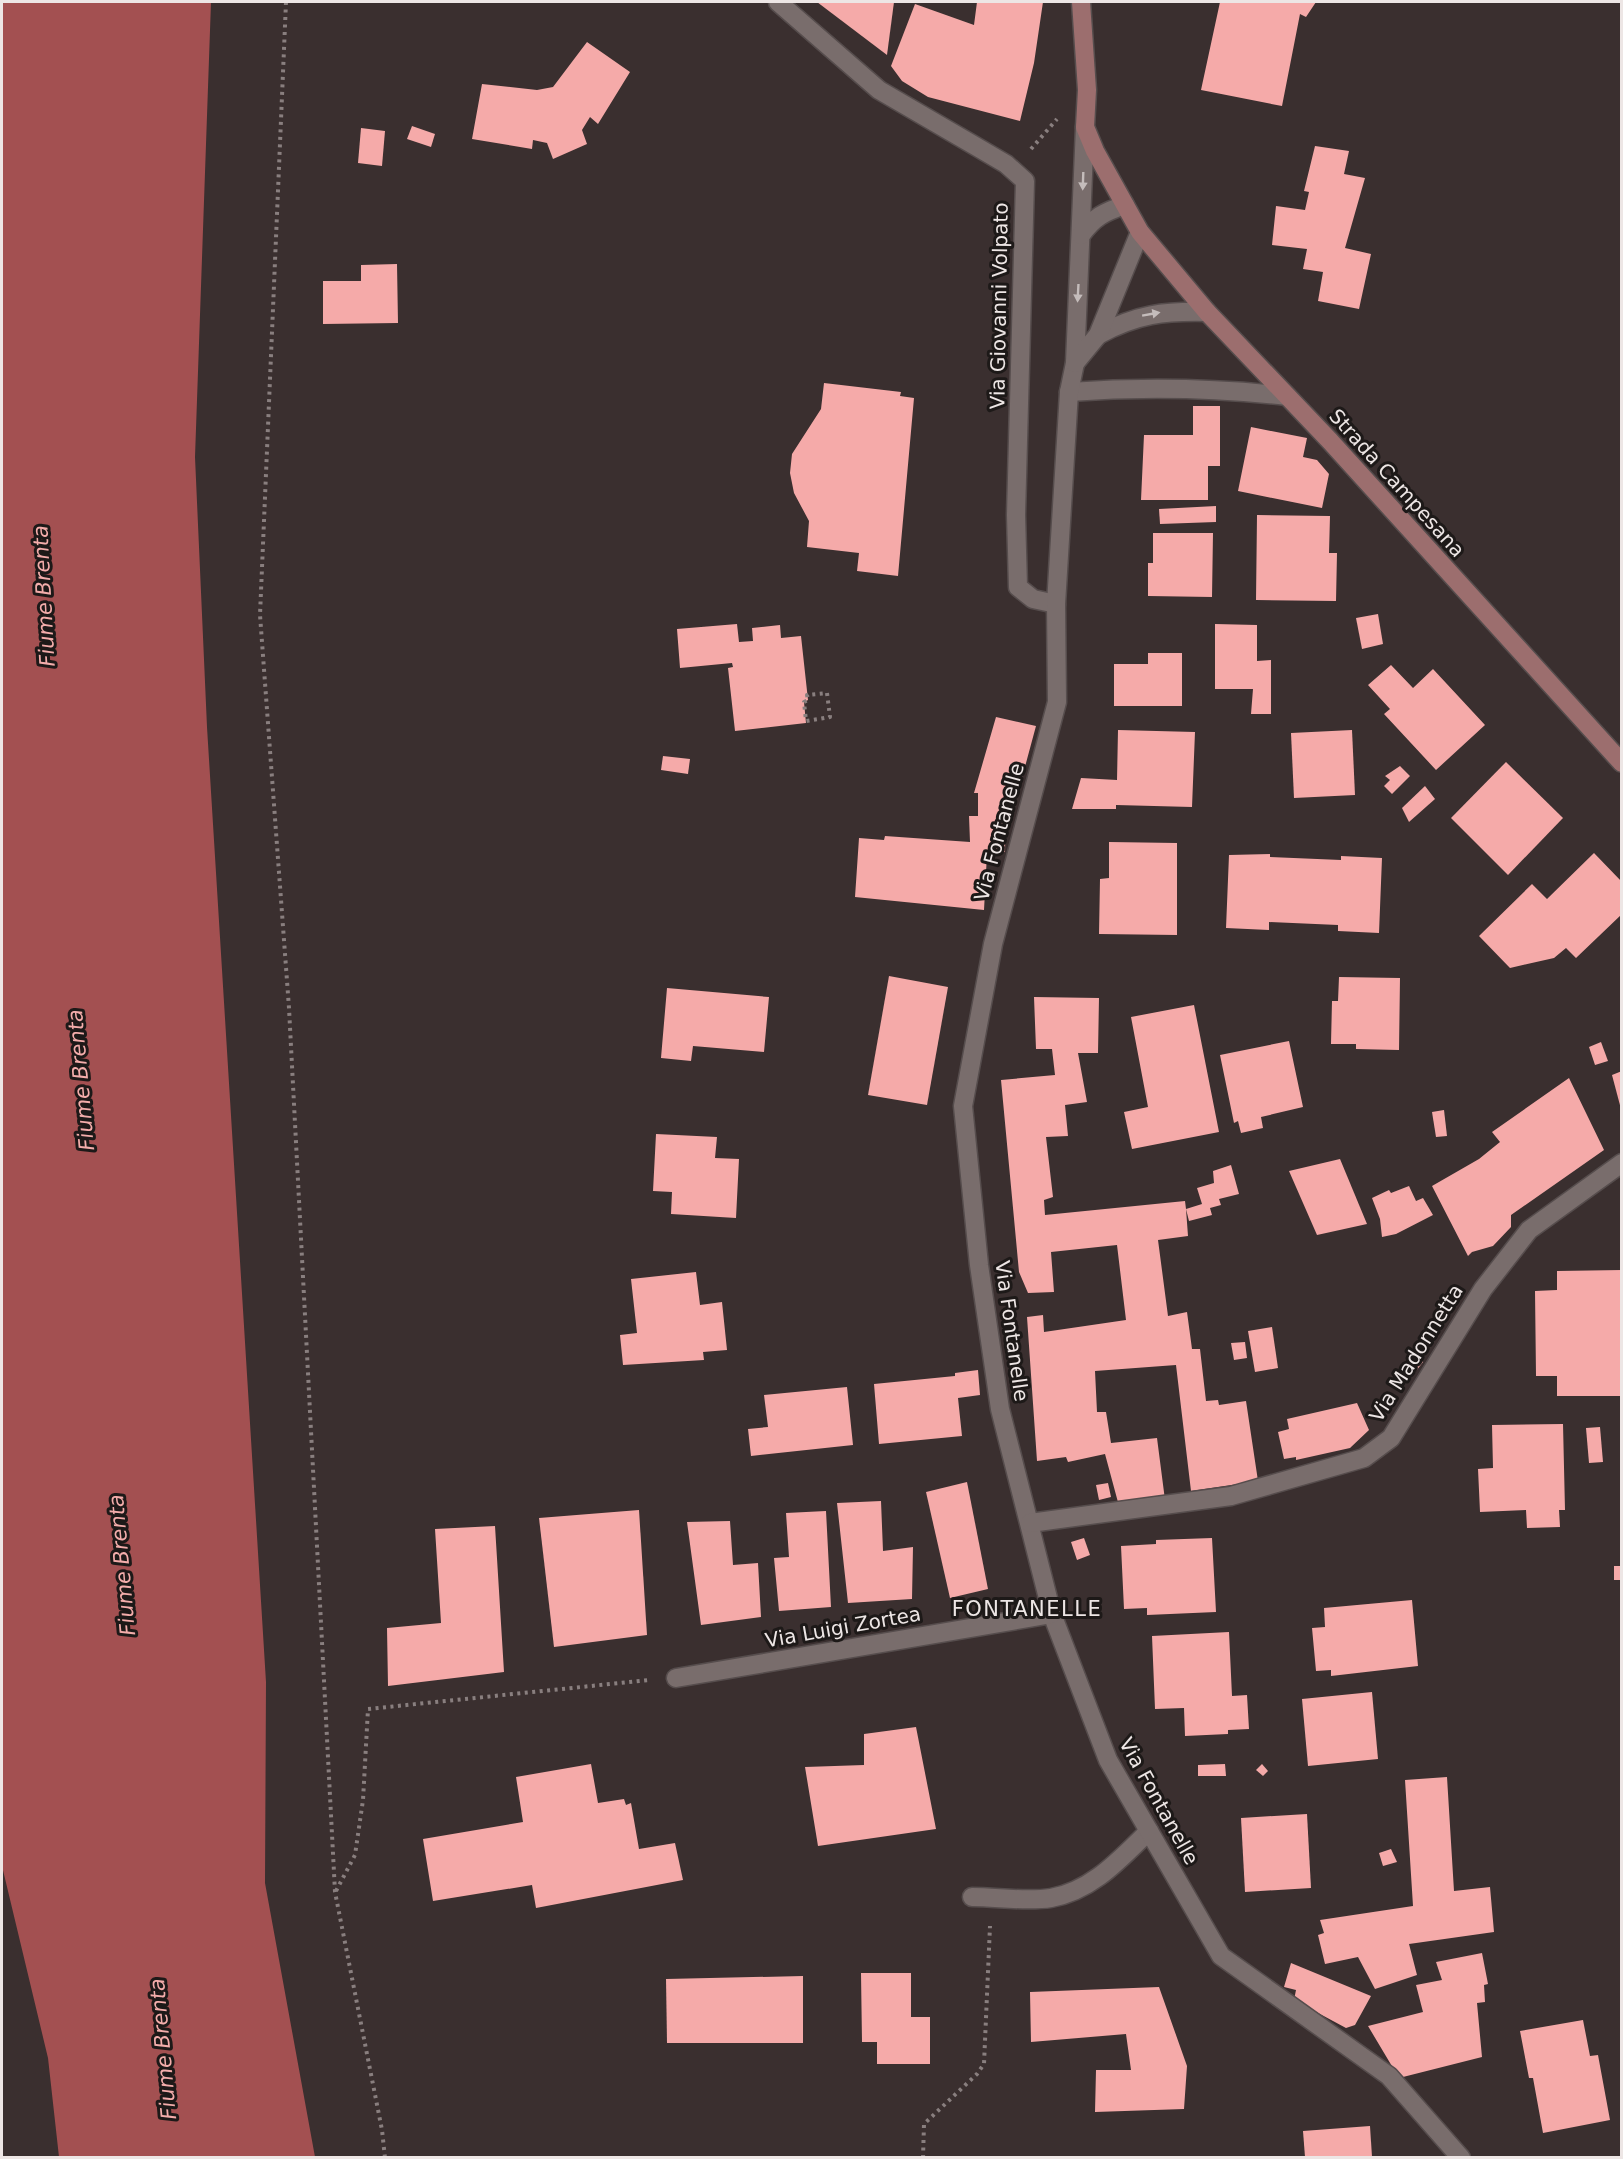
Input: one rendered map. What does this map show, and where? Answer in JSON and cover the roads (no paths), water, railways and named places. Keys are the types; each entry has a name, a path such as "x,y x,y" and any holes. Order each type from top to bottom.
{"street":[{"name":"Via Giovanni Volpato","path":"778,2 879,90 977,147 1025,181 1016,515 1018,587 1033,599 1056,604"},
{"name":"Via Fontanelle","path":"1081,2 1086,90 1085,127 1075,363 1069,392 1056,604 1057,702 993,944 963,1106 979,1266 1000,1409 1052,1614 1107,1760 1221,1956 1389,2076 1461,2157"},
{"name":"Via Fontanelle","path":"1075,363 1098,335 1140,232 1085,127"},
{"path":"1081,235 1101,212 1125,205"},
{"name":"Strada Campesana","path":"1140,232 1208,312 1622,763"},
{"name":"Via Fontanelle","path":"1098,335 1121,322 1148,314 1208,312"},
{"path":"1069,392 1116,390 1256,392 1287,396"},
{"name":"Via Madonnetta","path":"1030,1522 1231,1496 1364,1458 1391,1438 1483,1289 1529,1230 1622,1163"},
{"name":"Via Luigi Zortea","path":"676,1678 1052,1614"},
{"path":"972,1897 1050,1898 1085,1887 1115,1864 1149,1831"}],"water":[{"name":"Fiume Brenta","path":"2,2 211,2 195,457 207,727 266,1682 265,1883 315,2157 59,2157 48,2058 2,1866"}],"district":[{"name":"FONTANELLE","path":"1027,1609"}]}
